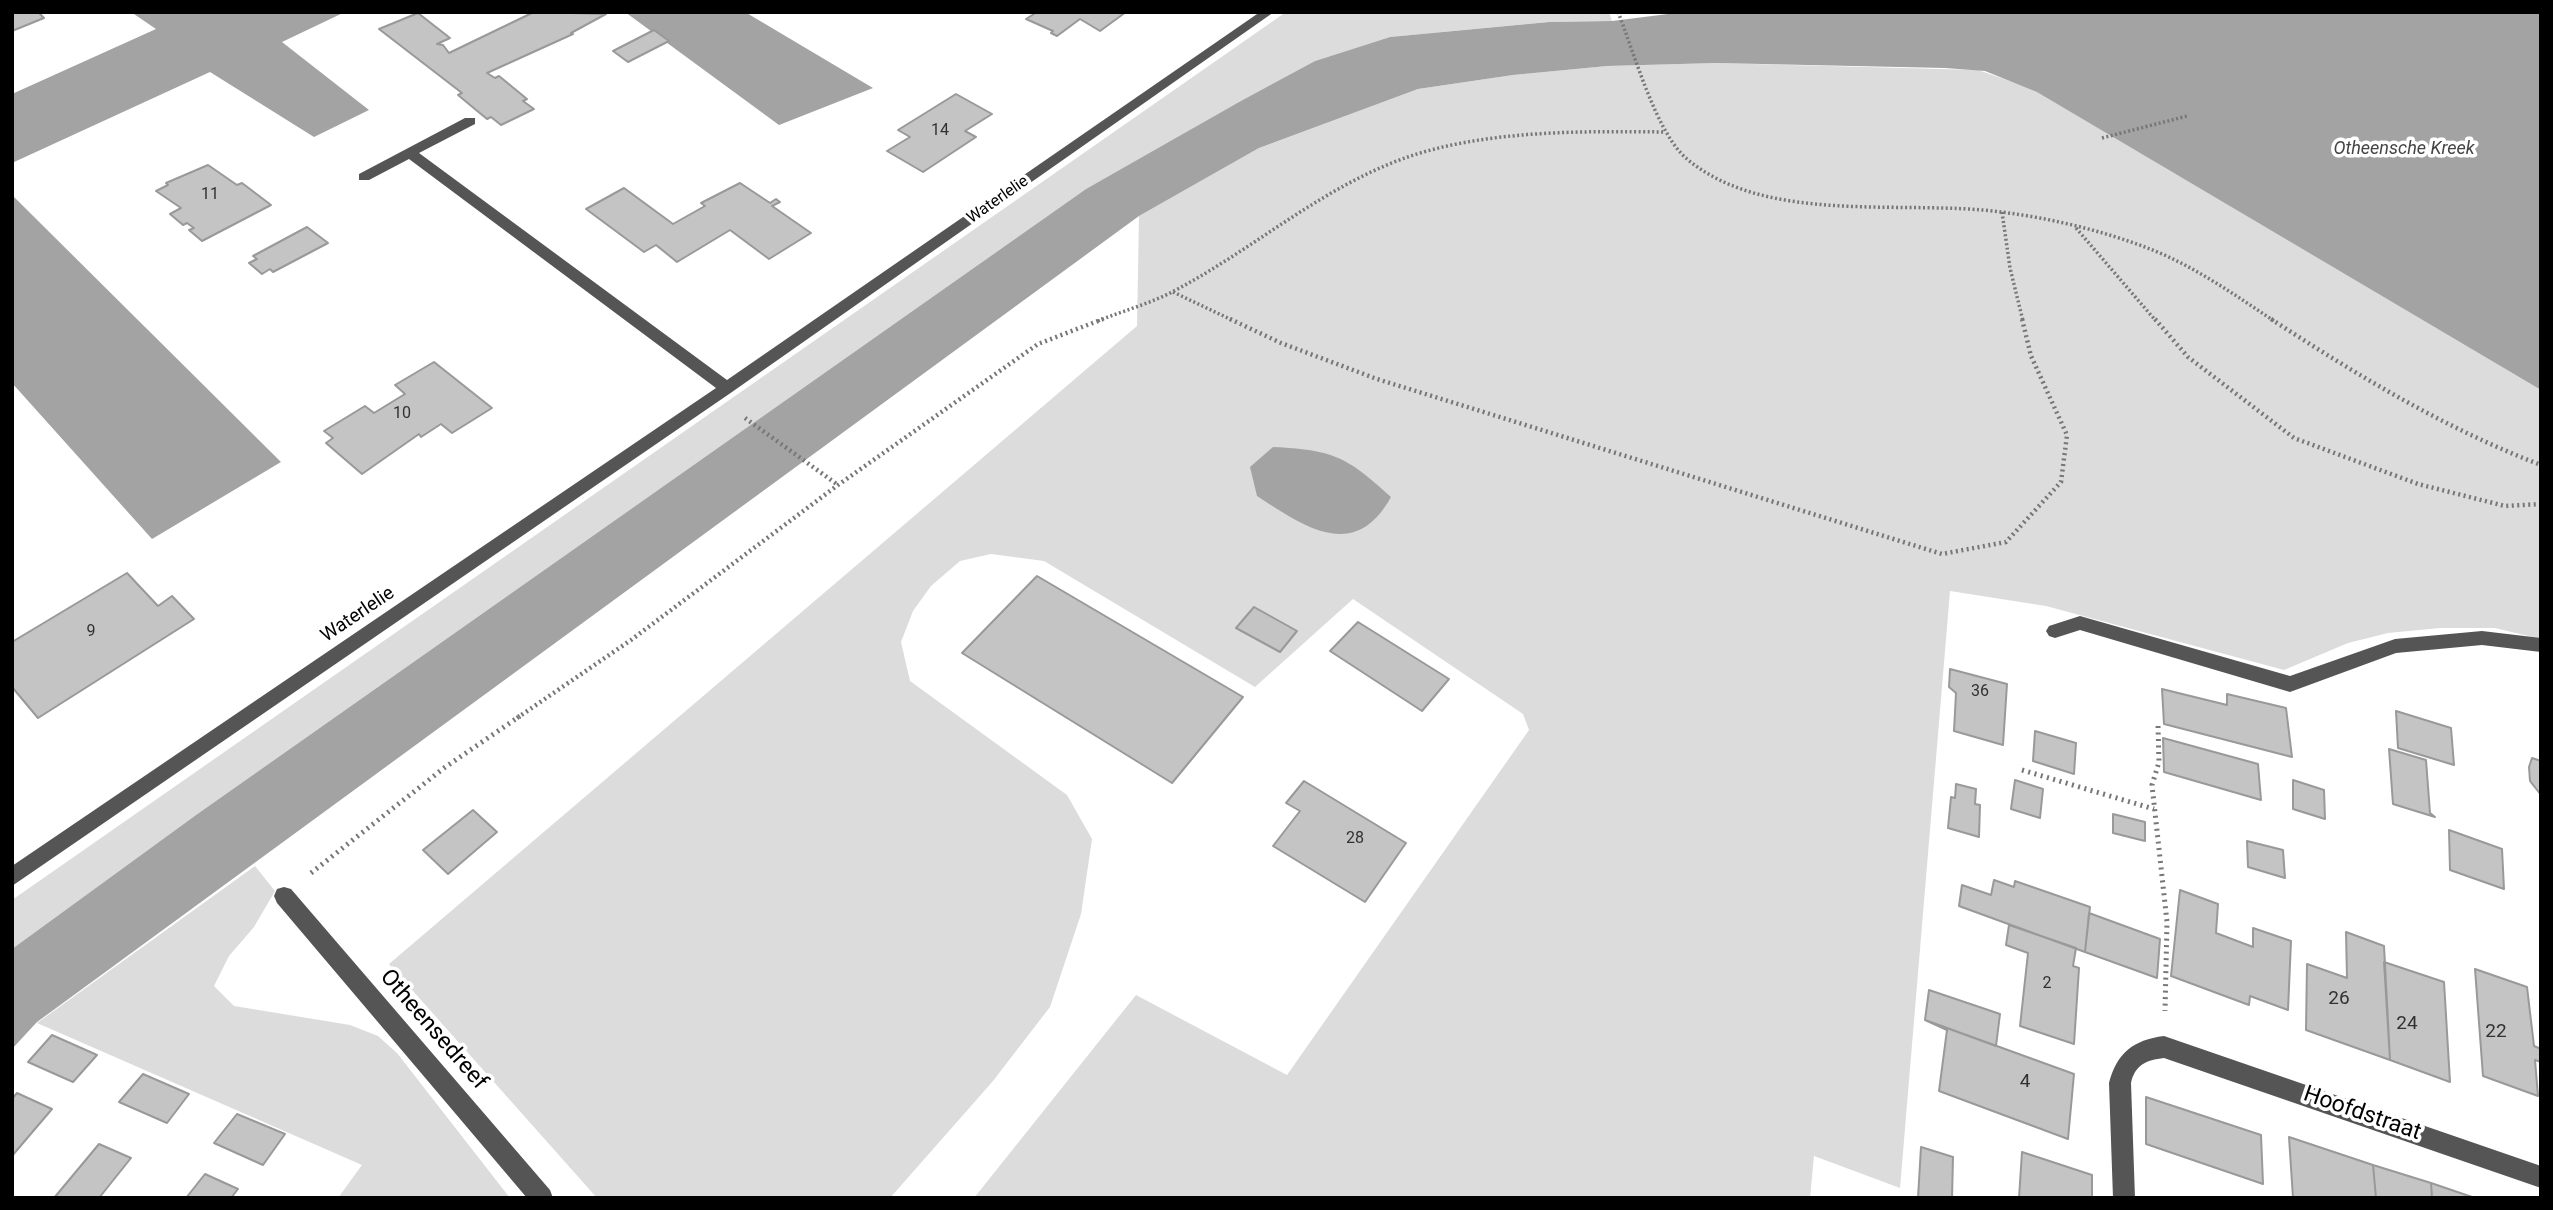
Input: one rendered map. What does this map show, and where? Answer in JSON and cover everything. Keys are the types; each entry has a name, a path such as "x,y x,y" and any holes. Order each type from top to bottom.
{"street":[{"name":"Waterlelie","path":"12,877 727,388 1268,12"},
{"path":"364,177 470,121"},
{"path":"411,153 727,388"},
{"path":"2055,631 2080,622 2290,684 2395,646 2482,638 2541,645"},
{"name":"Otheensedreef","path":"284,896 542,1198"},
{"path":"2124,1198 2120,1083 2123,1068 2132,1056 2146,1048 2173,1049"},
{"name":"Hoofdstraat","path":"2173,1049 2541,1177"}],"path":[{"path":"1618,12 1665,132 1686,159 1722,180 1766,196 1861,208 1938,207 2002,212 2074,227 2151,249 2230,292 2367,381 2489,445 2541,465"},
{"path":"2102,138 2187,116"},
{"path":"284,896 365,828 443,768 631,640 838,485 1038,344 1172,292 1327,195 1403,159 1480,141 1560,131 1665,132"},
{"path":"1172,292 1281,343 1377,379 1942,554 2006,542 2061,482 2067,435 2031,356 2010,268 2002,212"},
{"path":"2074,227 2188,357 2294,439 2418,484 2505,506 2541,504"},
{"path":"740,414 838,485"},
{"path":"2158,726 2159,762 2152,785 2167,922 2173,1049"},
{"path":"2022,770 2154,809"}],"shaded area":[{"path":"1286,12 1609,12 1612,21 1548,22 1390,37 1315,61 1086,189 196,815 12,949 12,900"},
{"path":"1716,63 1978,70 2033,89 2541,390 2541,639 2495,628 2440,628 2388,633 2348,643 2284,670 2046,606 1950,591 1900,1188 1814,1156 1810,1198 974,1198 1136,995 1287,1075 1529,730 1523,714 1353,599 1255,687 1044,561 991,554 960,561 931,586 913,611 901,642 910,681 1067,795 1092,839 1081,914 1050,1007 993,1081 890,1198 597,1198 389,964 1137,326 1139,216 1259,148 1418,89 1513,75 1607,66"},
{"path":"255,866 275,891 254,927 229,956 214,986 234,1006 350,1025 378,1036 397,1053 510,1198 338,1198 362,1165 37,1023"}],"water":[{"path":"131,12 345,12 282,42 369,110 314,137 210,72 12,163 12,94 156,29"},
{"path":"625,12 745,12 873,88 779,125"},
{"name":"Otheensche Kreek","path":"1684,12 2541,12 2541,390 2037,92 1985,71 1716,63 1607,66 1513,75 1418,89 1259,148 1139,216 37,1022 12,1049 12,949 196,815 1086,189 1315,61 1390,37 1549,22 1612,21"},
{"path":"12,195 281,462 152,539 12,383"},
{"path":"1273,447 1310,450 1338,458 1362,472 1391,497 1377,517 1362,529 1346,534 1311,528 1257,496 1250,467"}],"building":[{"path":"12,12 38,12 44,18 12,31"},
{"path":"534,12 606,14 571,33 573,34 487,73 495,78 499,76 527,99 523,101 534,109 501,125 491,117 487,119 458,95 462,93 379,29 418,13 450,38 437,44 443,45 449,53"},
{"path":"1037,12 1126,12 1100,31 1080,19 1057,36 1051,33 1053,31 1026,19"},
{"path":"654,30 669,41 628,62 613,51"},
{"path":"956,94 992,114 965,131 976,137 923,172 887,151 910,137 898,130"},
{"path":"208,165 237,185 242,183 271,205 202,241 189,230 194,228 187,223 183,225 170,214 181,208 156,191 168,185 166,183"},
{"path":"740,183 770,203 776,199 780,202 772,206 811,233 769,259 730,230 677,262 656,245 644,252 586,209 624,188 673,224 705,206 701,203"},
{"path":"307,227 328,243 273,272 270,269 262,274 249,263 257,259 253,256"},
{"path":"434,362 492,408 452,433 441,424 421,437 419,434 362,474 326,443 333,438 324,431 365,406 374,413 405,394 395,385"},
{"path":"127,573 158,606 172,596 194,619 38,718 12,687 12,642"},
{"path":"1037,576 1243,697 1172,783 962,653"},
{"path":"1254,607 1297,631 1280,652 1236,628"},
{"path":"1358,622 1449,679 1422,711 1330,651"},
{"path":"1950,669 2007,684 2003,745 1954,731 1956,693 1949,687"},
{"path":"2162,689 2227,705 2227,694 2286,708 2292,757 2164,724"},
{"path":"2396,711 2451,728 2454,765 2398,748"},
{"path":"2035,731 2076,743 2074,774 2033,761"},
{"path":"2163,738 2258,764 2261,800 2164,772"},
{"path":"2389,749 2426,760 2430,813 2435,817 2393,804"},
{"path":"2532,758 2541,761 2541,795 2530,781 2529,767"},
{"path":"2015,780 2043,789 2040,818 2011,809"},
{"path":"2293,780 2324,790 2325,819 2293,809"},
{"path":"1304,781 1406,843 1365,902 1273,846 1300,811 1286,803"},
{"path":"1956,784 1976,789 1975,804 1980,805 1979,837 1948,828 1951,797 1955,798"},
{"path":"473,810 497,832 448,874 423,850"},
{"path":"2113,814 2145,822 2145,841 2113,833"},
{"path":"2449,830 2502,849 2504,889 2450,870"},
{"path":"2247,841 2283,850 2285,878 2248,867"},
{"path":"1994,880 2014,887 2015,881 2090,907 2085,952 1959,906 1962,885 1991,895"},
{"path":"2180,890 2218,904 2216,933 2253,947 2253,928 2291,941 2288,1010 2250,996 2249,1005 2171,976"},
{"path":"2089,913 2160,939 2157,978 2085,952"},
{"path":"2009,925 2076,948 2073,966 2079,968 2074,1044 2020,1026 2028,953 2006,945"},
{"path":"2346,932 2384,946 2390,1060 2306,1030 2307,964 2347,978"},
{"path":"2384,962 2444,982 2450,1082 2390,1060"},
{"path":"2475,969 2527,987 2534,1046 2541,1049 2541,1062 2535,1060 2538,1096 2483,1076"},
{"path":"1929,990 2000,1014 1996,1046 1925,1020"},
{"path":"1925,1020 2074,1074 2068,1139 1939,1091 1947,1030"},
{"path":"52,1035 97,1055 73,1082 28,1062"},
{"path":"143,1074 189,1094 167,1123 119,1102"},
{"path":"17,1093 52,1109 12,1156 12,1099"},
{"path":"2146,1097 2261,1135 2263,1184 2146,1144"},
{"path":"237,1114 285,1134 263,1165 214,1143"},
{"path":"2289,1137 2373,1165 2376,1198 2293,1198"},
{"path":"99,1144 131,1158 99,1198 54,1198"},
{"path":"1921,1147 1953,1157 1952,1198 1918,1198"},
{"path":"2022,1152 2092,1175 2092,1198 2019,1198"},
{"path":"2373,1165 2431,1183 2432,1198 2376,1198"},
{"path":"205,1174 238,1189 231,1198 186,1198"},
{"path":"2431,1183 2475,1198 2432,1198"}]}
